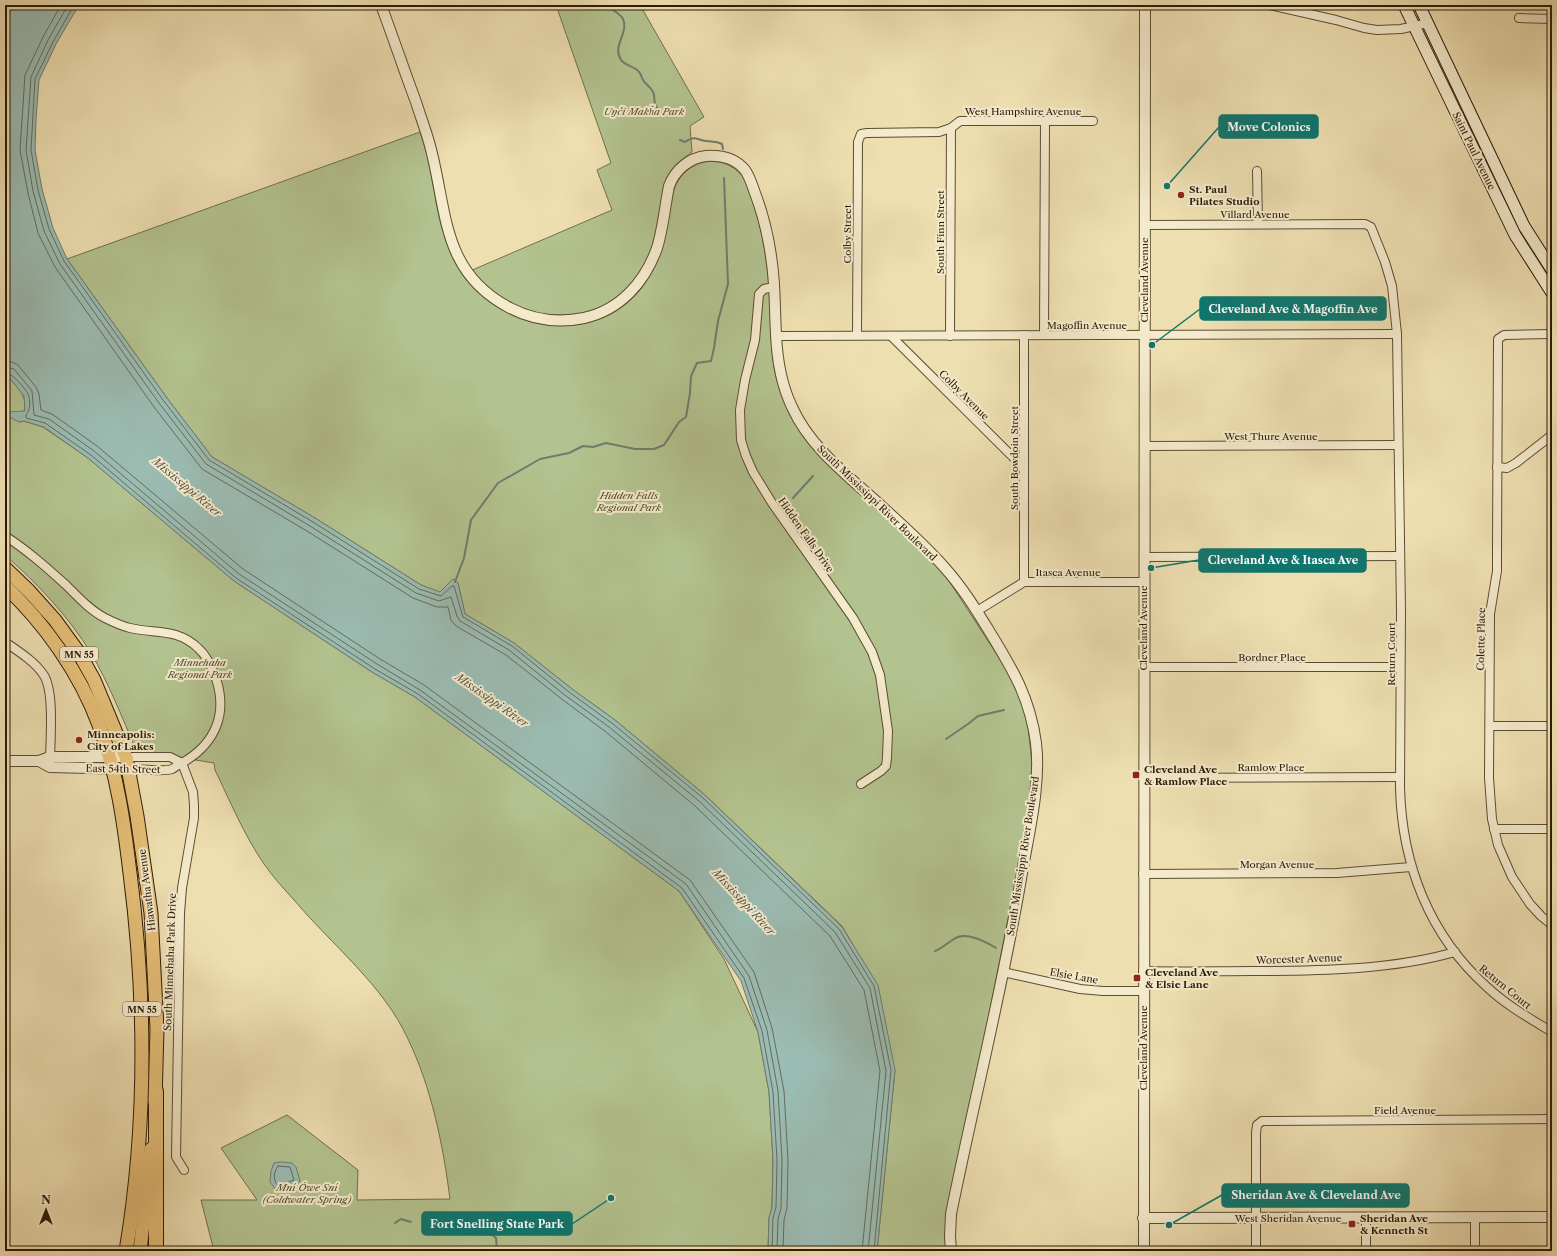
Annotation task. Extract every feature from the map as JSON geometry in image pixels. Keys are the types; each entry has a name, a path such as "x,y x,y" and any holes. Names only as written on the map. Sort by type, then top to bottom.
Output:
{"highway":[{"name":"Hiawatha Avenue","path":"5,568 29,591 55,620 79,653 94,680 130,769 151,914 156,1029 156,1091 140,1251"},
{"name":"Hiawatha Avenue","path":"5,586 50,636 82,687 99,723 111,763 121,806 139,956 142,1008 140,1120 131,1222 126,1251"},
{"name":"MN 55","path":"156,1091 156,1251"}],"main road":[{"name":"Saint Paul Avenue","path":"1404,5 1515,235 1552,293"},
{"name":"Saint Paul Avenue","path":"1420,5 1524,226 1552,270"}],"street":[{"name":"South Mississippi River Boulevard","path":"381,5 430,142 441,201 452,245 457,256 472,278 494,298 518,312 544,319 563,320 589,317 619,302 638,283 650,264 657,246 669,186 672,178 677,172 690,162 706,156 731,159 744,168 759,202 767,235 772,261 776,336 781,375 785,391 797,417 811,440 933,555 959,585 1012,668 1022,687 1031,717 1036,744 1036,784 1018,897 951,1214 951,1251"},
{"name":"Cleveland Avenue","path":"1144,1251 1143,582 1145,5"},
{"path":"1269,5 1364,28 1393,30 1415,27 1428,23"},
{"path":"1519,18 1552,18"},
{"name":"West Hampshire Avenue","path":"861,134 939,132 951,128 960,121 1093,121"},
{"path":"1044,335 1045,121"},
{"name":"South Finn Street","path":"950,336 951,128"},
{"name":"Colby Street","path":"857,335 858,142 861,134"},
{"path":"1257,171 1258,224"},
{"name":"Villard Avenue","path":"1144,225 1366,224"},
{"name":"Return Court","path":"1366,224 1371,227 1376,238 1392,286 1398,334 1400,777 1402,820 1411,867 1425,903 1435,923 1471,972 1487,988 1524,1015 1552,1032"},
{"name":"Hidden Falls Drive","path":"774,287 764,289 760,294 755,340 745,380 740,410 741,440 753,472 772,504 853,618 872,652 880,675 888,731 887,758 886,766 881,772 861,784"},
{"name":"Magoffin Avenue","path":"776,336 1398,334"},
{"name":"Colette Place","path":"1552,334 1508,334 1500,336 1498,342 1497,571 1490,614 1490,794 1494,829 1504,861 1512,877 1530,904 1552,925"},
{"name":"South Bowdoin Street","path":"1024,335 1024,582"},
{"name":"Colby Avenue","path":"891,336 1024,468"},
{"path":"1497,467 1507,468 1516,463 1552,435"},
{"name":"West Thure Avenue","path":"1144,446 1398,445"},
{"path":"5,536 35,557 89,607 104,617 129,628 178,634 198,648 206,658 219,688 221,703 219,720 206,744 189,759 182,763"},
{"path":"1144,557 1400,556"},
{"name":"Itasca Avenue","path":"976,611 1024,582 1143,582"},
{"path":"5,642 36,665 48,682 50,702 50,762"},
{"name":"Bordner Place","path":"1143,667 1400,667"},
{"path":"1490,726 1552,726"},
{"name":"East 54th Street","path":"111,763 126,757 170,757 182,763"},
{"name":"East 54th Street","path":"5,761 111,763 130,769 171,770 182,763"},
{"name":"South Minnehaha Park Drive","path":"182,763 193,792 194,805 194,818 182,888 180,913 176,1157 184,1170"},
{"name":"Ramlow Place","path":"1143,778 1400,777"},
{"path":"1494,829 1552,829"},
{"name":"Morgan Avenue","path":"1143,874 1337,873 1411,867"},
{"name":"Worcester Avenue","path":"1143,971 1324,970 1404,962 1455,952"},
{"name":"Elsie Lane","path":"1003,972 1080,989 1103,991 1143,990"},
{"name":"Field Avenue","path":"1256,1218 1256,1133 1259,1123 1267,1120 1552,1119"},
{"path":"1474,1251 1475,1217"},
{"name":"West Sheridan Avenue","path":"1144,1218 1552,1217"},
{"path":"1256,1218 1256,1251"},
{"path":"1366,1218 1366,1251"}],"green space":[{"name":"Uŋči Makȟa Park","path":"556,5 640,5 704,117 690,126 692,152 676,165 666,181 651,249 644,266 635,280 610,302 595,310 578,314 549,315 530,311 512,305 503,300 487,289 470,271 612,210 597,170 611,163"},
{"name":"Hidden Falls Regional Park","path":"420,132 428,158 443,233 454,261 462,274 480,294 502,310 527,320 553,325 580,324 605,317 627,303 646,282 661,250 667,228 673,193 679,179 685,172 693,166 711,161 724,163 741,174 749,186 761,231 768,276 774,367 779,388 792,419 804,438 819,456 934,563 947,578 1011,676 1021,701 1028,726 1032,764 1028,818 971,1105 949,1251 877,1251 895,1070 853,945 842,926 705,795 615,720 572,689 514,643 465,614 458,583 453,579 440,593 421,585 315,518 212,457 167,398 67,259"},
{"path":"5,375 8,376 24,397 25,408 19,422 24,421 43,427 88,458 234,581 372,672 415,697 679,891 724,959 758,1032 769,1092 773,1160 772,1207 769,1218 768,1251 214,1251 201,1200 257,1200 221,1148 287,1115 358,1170 357,1200 450,1199 440,1138 424,1078 408,1039 398,1020 371,984 271,874 257,853 238,818 215,770 214,763 136,750 104,677 82,639 52,601 5,555"}],"water":[{"name":"Mississippi River","path":"5,5 79,5 56,44 39,80 35,150 42,189 53,228 67,259 167,398 212,457 315,518 421,585 440,592 453,579 458,583 465,614 514,643 572,689 615,720 705,795 842,927 878,985 895,1070 877,1251 768,1251 769,1218 772,1207 773,1160 769,1092 758,1032 741,981 679,891 415,697 372,672 234,581 88,458 44,427 24,421 19,422 7,416 7,412 25,411 24,396 8,376 5,375"},
{"path":"274,1163 292,1163 296,1167 300,1181 297,1184 289,1185 281,1191 276,1190 270,1182 271,1171"}],"waterway":[{"path":"607,5 618,13 623,19 624,29 618,48 620,58 624,63 640,73 644,82 652,90 655,104 664,116"},
{"path":"680,140 685,142 696,138 716,142 722,144 723,149"},
{"path":"455,582 464,558 471,520 498,483 540,459 569,453 583,446 593,447 606,443 635,449 654,449 664,445 679,422 686,417 691,376 697,363 711,361 718,321 728,284 724,178"},
{"path":"793,498 813,476"},
{"path":"946,739 978,716 1004,710"},
{"path":"935,951 954,939 964,936 975,938 996,948"},
{"path":"395,1223 401,1219 411,1222"},
{"path":"485,1229 487,1231 482,1234 492,1235 496,1238 498,1251"}],"place":[{"name":"Move Colonics","path":"1167,186"},
{"name":"St. Paul Pilates Studio","path":"1181,195"},
{"name":"Cleveland Ave & Magoffin Ave","path":"1152,345"},
{"name":"Cleveland Ave & Itasca Ave","path":"1151,568"},
{"name":"Minneapolis: City of Lakes","path":"79,740"},
{"name":"Cleveland Ave & Ramlow Place","path":"1136,775"},
{"name":"Cleveland Ave & Elsie Lane","path":"1137,978"},
{"name":"Fort Snelling State Park","path":"611,1198"},
{"name":"Sheridan Ave & Kenneth St","path":"1352,1224"},
{"name":"Sheridan Ave & Cleveland Ave","path":"1169,1225"}],"park label":[{"name":"Minnehaha Regional Park","path":"200,668"},
{"name":"Mní Ówe Sní (Coldwater Spring)","path":"307,1192"}]}
